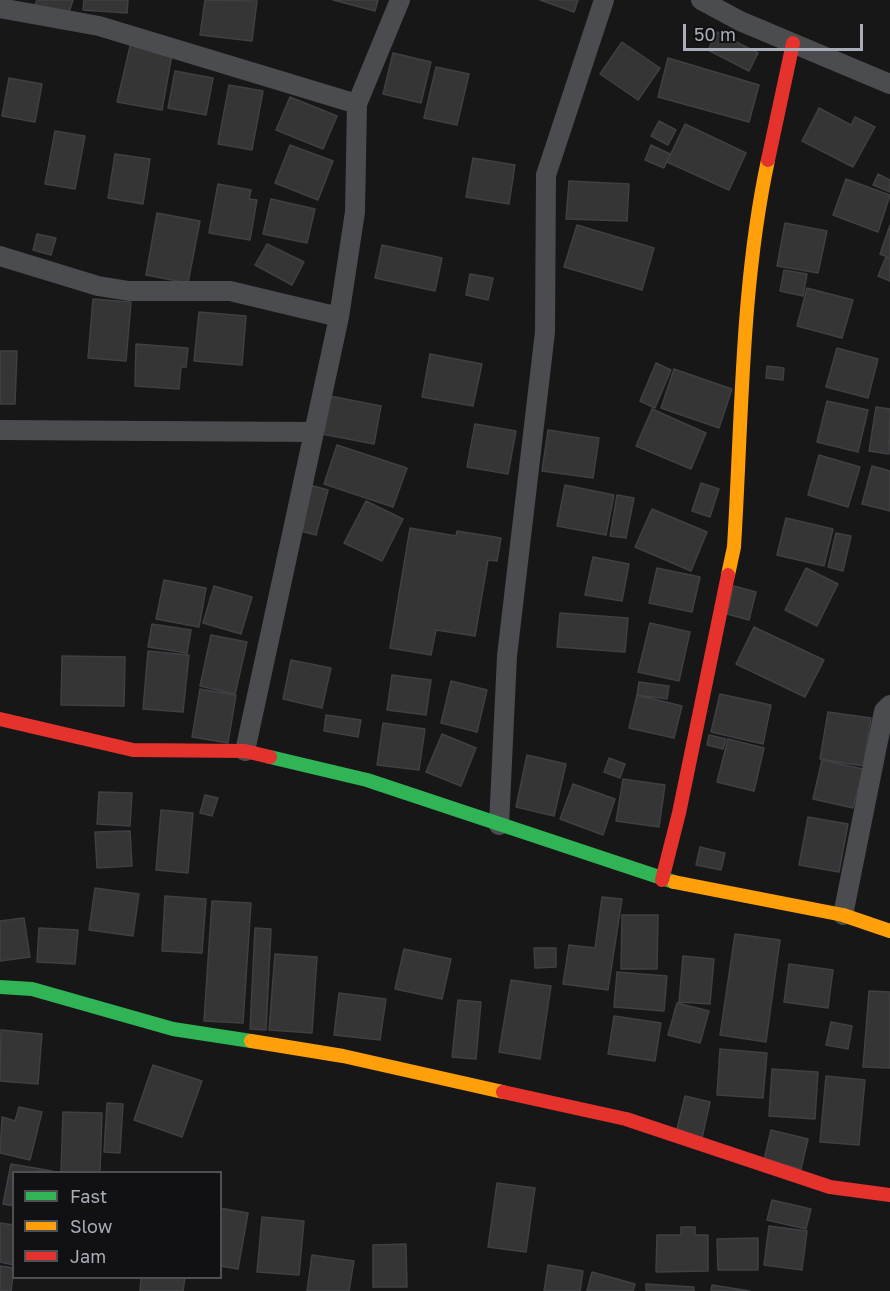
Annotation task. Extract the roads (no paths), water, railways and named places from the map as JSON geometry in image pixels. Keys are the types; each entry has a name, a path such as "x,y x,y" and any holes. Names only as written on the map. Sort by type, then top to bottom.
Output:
{"street":[{"path":"246,751 339,317 355,212 357,104 400,0"},
{"path":"499,825 507,656 545,332 546,175 604,0"},
{"path":"700,0 890,84"},
{"path":"0,8 72,23 99,26 357,104"},
{"path":"662,880 679,813 734,546 751,265 758,206 793,43"},
{"path":"0,256 118,290 230,291 339,317"},
{"path":"0,430 314,432"},
{"path":"843,915 885,711 890,705"},
{"path":"0,719 134,750 246,751 367,780 662,880 843,915 890,931"},
{"path":"0,987 32,989 173,1029 344,1056 626,1119 830,1187 890,1195"}]}
